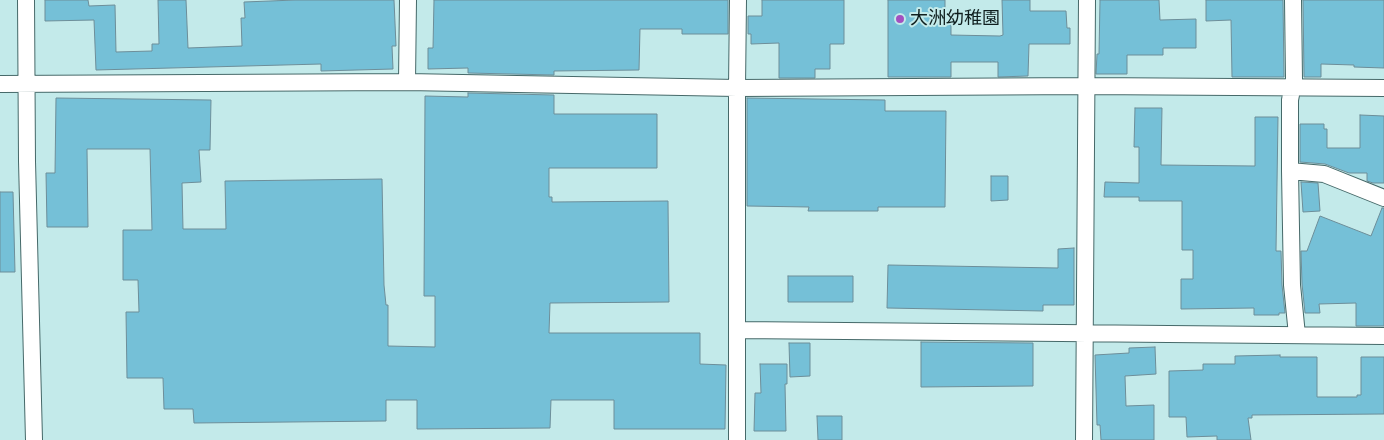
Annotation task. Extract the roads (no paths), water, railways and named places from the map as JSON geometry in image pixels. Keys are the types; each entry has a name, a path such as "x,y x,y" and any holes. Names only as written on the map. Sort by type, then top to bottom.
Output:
{"street":[{"path":"26,0 26,84 34,439"},
{"path":"407,82 408,0"},
{"path":"737,440 738,0"},
{"path":"1084,440 1087,0"},
{"path":"1293,0 1294,79 1290,100 1290,171 1292,285 1297,335"},
{"path":"0,84 407,82 737,88 1087,86 1384,88"},
{"path":"1290,171 1324,174 1384,198"},
{"path":"738,330 1384,336"}],"place":[{"name":"大洲幼稚園","path":"900,19"}]}
